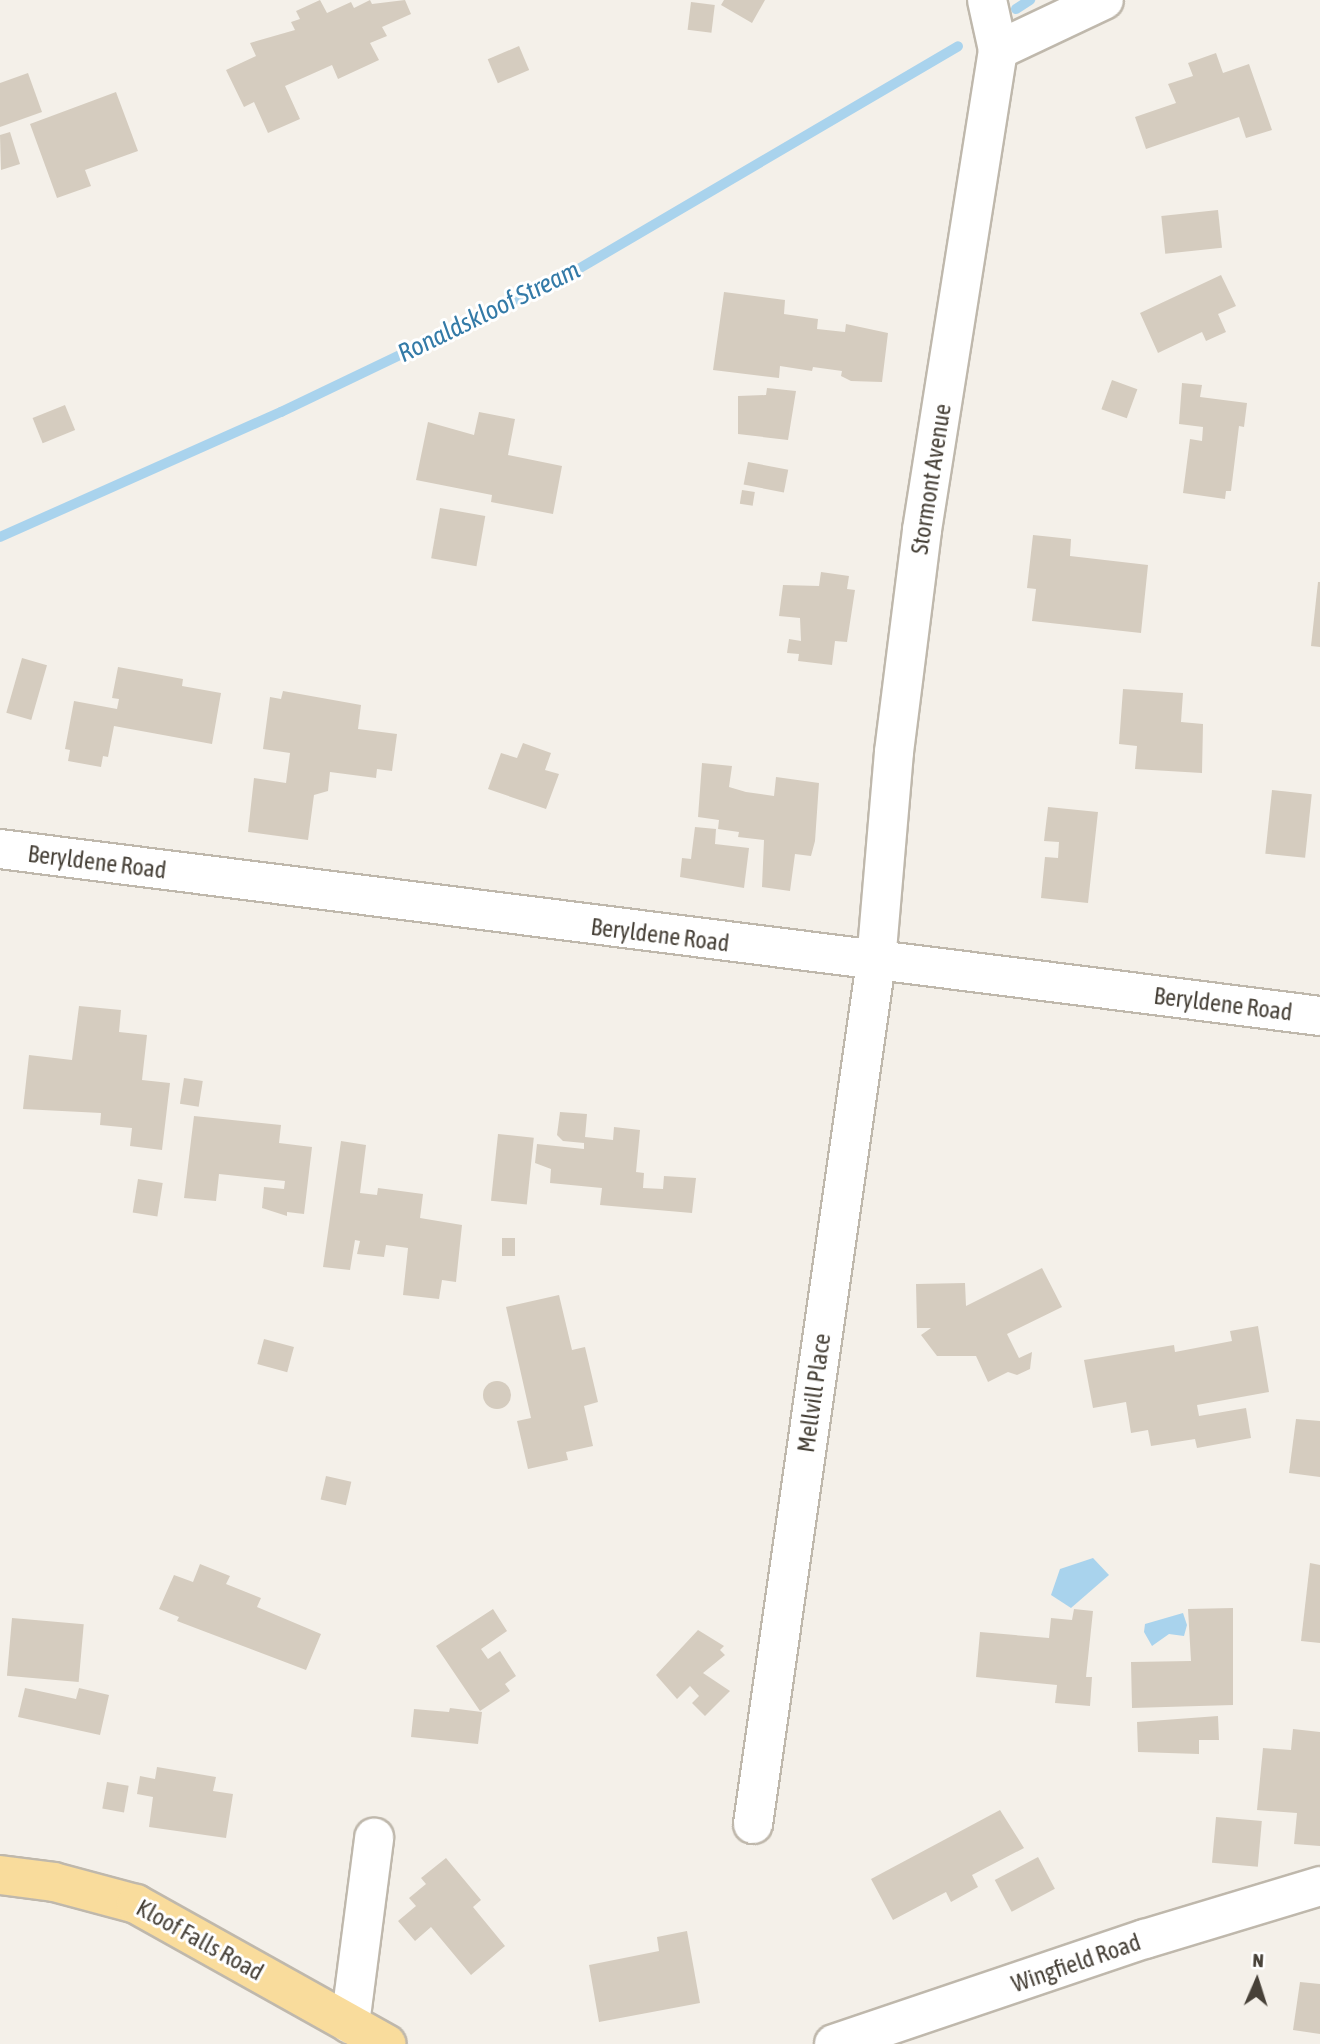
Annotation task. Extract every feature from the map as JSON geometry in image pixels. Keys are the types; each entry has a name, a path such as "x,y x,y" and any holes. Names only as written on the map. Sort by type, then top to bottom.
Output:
{"main road":[{"name":"Kloof Falls Road","path":"0,1875 54,1882 136,1904 386,2044"}],"street":[{"name":"Stormont Avenue","path":"876,962 894,752 922,530 999,50 987,0"},
{"path":"999,50 1104,0"},
{"name":"Beryldene Road","path":"0,849 876,962 1320,1016"},
{"name":"Mellvill Place","path":"753,1824 876,962"},
{"path":"350,2024 374,1838"},
{"name":"Wingfield Road","path":"834,2044 1145,1939 1320,1886"}],"water":[{"path":"1093,1558 1109,1575 1071,1608 1051,1595 1060,1569"},
{"path":"1183,1613 1187,1625 1184,1636 1169,1634 1152,1646 1144,1632 1145,1624"}],"building":[{"path":"320,0 327,13 351,2 354,8 370,0 372,4 405,0 411,14 382,27 387,36 370,43 379,60 338,79 332,65 285,86 300,119 268,133 254,102 244,107 226,70 256,56 250,43 295,30 291,22 300,19 296,11"},
{"path":"724,0 765,0 752,23 721,5"},
{"path":"691,2 715,5 711,33 688,30"},
{"path":"519,46 529,70 498,83 488,59"},
{"path":"1216,53 1223,73 1249,64 1272,130 1246,138 1239,117 1146,149 1135,117 1176,103 1168,84 1193,76 1188,63"},
{"path":"28,73 42,112 0,127 0,83"},
{"path":"116,92 138,151 85,170 91,186 57,198 30,124"},
{"path":"10,132 20,164 1,170 0,135"},
{"path":"1218,210 1222,248 1165,254 1161,216"},
{"path":"1221,275 1236,306 1218,314 1226,332 1206,341 1202,332 1158,353 1140,313"},
{"path":"724,292 785,300 784,314 818,319 817,329 845,332 846,324 888,333 882,382 851,381 841,376 842,371 813,367 812,371 780,366 779,378 713,370"},
{"path":"1112,380 1137,389 1127,418 1101,409"},
{"path":"1182,383 1202,385 1200,397 1247,403 1244,427 1239,426 1231,491 1226,491 1225,499 1183,493 1190,439 1202,441 1203,427 1179,424"},
{"path":"767,388 796,391 788,440 738,434 738,396 766,395"},
{"path":"65,405 75,430 43,443 33,418"},
{"path":"479,412 515,419 508,455 562,466 553,514 491,502 492,495 416,480 428,422 474,435"},
{"path":"748,462 788,470 784,492 744,485"},
{"path":"742,490 755,492 753,506 740,504"},
{"path":"440,508 485,516 476,566 431,558"},
{"path":"1033,535 1071,539 1070,556 1148,565 1141,633 1032,621 1036,589 1027,588"},
{"path":"821,572 849,576 847,589 855,590 847,642 835,641 832,665 798,661 799,654 787,653 789,639 801,641 800,618 779,616 783,585 819,586"},
{"path":"1320,582 1320,647 1311,646"},
{"path":"22,658 47,665 31,720 6,713"},
{"path":"118,667 183,679 182,686 221,693 212,744 114,726 108,757 103,756 101,767 68,761 70,750 65,749 74,701 117,709 119,699 112,698"},
{"path":"1123,689 1183,693 1181,722 1203,724 1202,773 1135,769 1137,746 1119,744"},
{"path":"283,691 361,705 358,729 397,734 392,771 377,769 376,778 330,772 328,791 314,795 308,840 248,832 254,778 286,783 290,753 263,749 270,697 281,699"},
{"path":"523,743 551,753 545,770 559,774 546,809 488,789 501,753 517,758"},
{"path":"702,763 732,766 729,787 746,792 774,796 776,777 819,783 815,841 811,856 795,854 790,891 762,887 764,840 738,837 739,832 718,829 719,820 698,817"},
{"path":"1272,790 1312,794 1305,858 1265,854"},
{"path":"1048,807 1098,812 1088,903 1041,898 1045,857 1058,858 1059,842 1044,841"},
{"path":"695,827 716,829 715,844 749,848 744,888 680,877 682,858 691,859"},
{"path":"79,1006 121,1010 119,1032 147,1035 142,1080 170,1083 162,1150 130,1146 132,1128 100,1125 101,1113 23,1109 29,1055 72,1060"},
{"path":"184,1078 203,1081 199,1107 180,1104"},
{"path":"560,1112 587,1114 585,1137 613,1140 614,1127 640,1130 636,1172 644,1173 643,1188 663,1189 664,1176 696,1178 692,1213 600,1205 602,1188 550,1183 551,1169 535,1163 537,1144 584,1149 584,1143 563,1141 557,1135"},
{"path":"194,1116 281,1125 279,1143 312,1147 304,1214 287,1212 287,1216 262,1208 264,1187 284,1189 285,1181 219,1174 216,1201 184,1198"},
{"path":"498,1134 534,1138 527,1204 491,1201"},
{"path":"341,1141 366,1145 360,1193 377,1195 378,1188 423,1194 420,1218 462,1225 456,1282 442,1280 439,1299 403,1295 408,1248 386,1245 384,1257 357,1254 360,1241 355,1240 350,1270 323,1267"},
{"path":"138,1179 163,1183 157,1216 133,1213"},
{"path":"502,1238 515,1238 515,1256 502,1256"},
{"path":"1042,1268 1062,1307 1007,1334 1019,1358 1032,1352 1030,1369 1017,1375 1008,1372 988,1382 976,1356 937,1356 921,1335 931,1328 917,1328 916,1284 965,1283 966,1306"},
{"path":"559,1295 572,1350 585,1347 598,1402 584,1406 593,1446 566,1452 568,1460 528,1469 517,1421 531,1418 506,1307"},
{"path":"1258,1326 1269,1392 1197,1405 1199,1416 1246,1408 1251,1438 1197,1448 1195,1439 1151,1446 1148,1430 1131,1433 1126,1402 1093,1408 1084,1360 1174,1345 1175,1352 1232,1341 1230,1331"},
{"path":"264,1339 294,1347 287,1372 257,1364"},
{"path":"497,1381 507,1385 511,1395 507,1405 497,1409 487,1405 483,1395 487,1385"},
{"path":"1296,1419 1320,1421 1320,1477 1289,1473"},
{"path":"326,1476 351,1482 346,1505 321,1499"},
{"path":"1310,1563 1320,1565 1320,1643 1301,1641"},
{"path":"200,1564 230,1576 226,1584 261,1598 257,1607 321,1634 306,1670 177,1621 179,1617 159,1609 174,1575 193,1582"},
{"path":"1233,1608 1233,1705 1132,1708 1131,1662 1191,1661 1188,1609"},
{"path":"493,1609 507,1631 481,1649 488,1659 500,1651 516,1676 505,1684 510,1691 480,1711 436,1646"},
{"path":"1074,1609 1093,1611 1086,1677 1092,1677 1090,1706 1055,1703 1057,1685 976,1677 980,1632 1049,1638 1051,1618 1072,1620"},
{"path":"12,1618 84,1624 79,1682 7,1676"},
{"path":"698,1630 724,1646 720,1650 725,1655 703,1673 730,1691 705,1716 692,1703 699,1696 690,1686 677,1699 656,1675"},
{"path":"25,1688 76,1699 79,1688 109,1695 100,1735 18,1717"},
{"path":"450,1708 482,1712 478,1744 411,1737 414,1709 449,1712"},
{"path":"1218,1716 1219,1740 1199,1740 1199,1754 1138,1752 1137,1722"},
{"path":"1293,1729 1320,1732 1320,1846 1294,1844 1297,1813 1257,1810 1263,1748 1291,1750"},
{"path":"157,1767 216,1777 213,1791 233,1794 226,1838 149,1827 153,1797 137,1794 140,1776 155,1779"},
{"path":"107,1782 129,1786 124,1812 102,1809"},
{"path":"1000,1810 1024,1848 972,1875 978,1887 951,1902 946,1892 893,1920 871,1879"},
{"path":"1216,1817 1262,1821 1258,1867 1212,1863"},
{"path":"1038,1857 1055,1889 1012,1912 995,1880"},
{"path":"446,1858 481,1900 473,1907 505,1946 471,1975 431,1927 415,1941 398,1921 416,1906 409,1898 426,1884 421,1878"},
{"path":"687,1931 700,2003 599,2022 589,1965 659,1951 657,1937"},
{"path":"1300,1982 1320,1984 1320,2034 1293,2030"}],"waterway":[{"name":"Ronaldskloof Stream","path":"1016,9 1030,0"},
{"name":"Ronaldskloof Stream","path":"0,537 281,412 575,271 958,46"}]}
